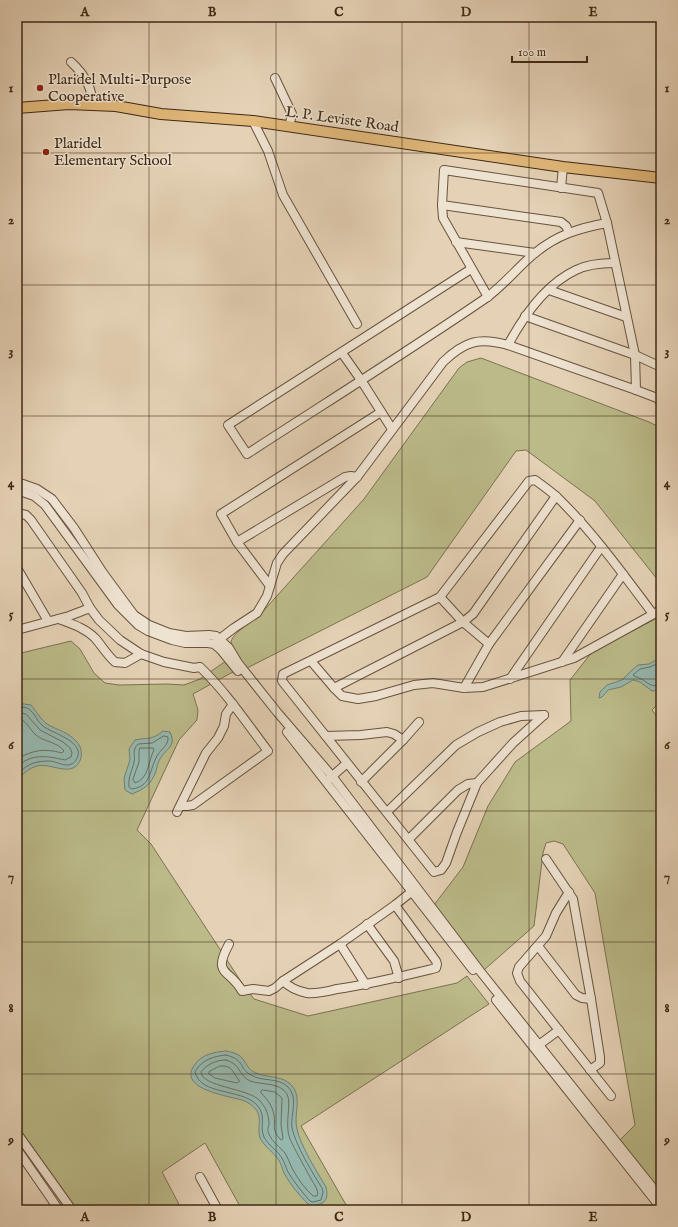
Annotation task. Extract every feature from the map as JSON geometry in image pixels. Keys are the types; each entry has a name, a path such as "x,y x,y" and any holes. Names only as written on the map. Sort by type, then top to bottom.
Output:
{"main road":[{"name":"L. P. Leviste Road","path":"17,108 69,104 116,106 161,114 253,121 563,167 661,178"}],"street":[{"path":"71,62 78,68 91,92 92,105"},
{"path":"275,78 292,114 289,127"},
{"path":"253,121 268,151 283,194 356,324"},
{"path":"561,188 563,167"},
{"path":"488,296 471,269 443,218 442,205 444,170 598,193 607,223 635,355 636,390"},
{"path":"442,205 561,222 566,226 569,232"},
{"path":"471,269 228,425 247,454 488,296 535,252 551,241 569,232 607,223"},
{"path":"456,242 535,252"},
{"path":"508,345 525,316 536,302 560,280 576,270 597,263 615,262"},
{"path":"548,290 626,317"},
{"path":"525,316 635,355 661,367"},
{"path":"217,641 258,613 267,596 277,563 283,554 357,476 444,362 455,350 479,341 493,341 636,390 657,398 661,403"},
{"path":"342,353 392,429"},
{"path":"270,586 237,542 221,514 381,412"},
{"path":"237,542 345,477 357,476"},
{"path":"311,661 342,696 358,699 376,696 414,685 433,683 464,688 483,687 574,658 657,612 623,574 580,520 556,496 535,480 532,479 529,481 440,597 284,674 282,681 326,736 346,764 388,812 434,872 441,870 446,863 477,783 512,743 544,715 521,716 500,722 478,732 456,745 388,812"},
{"path":"17,484 23,484 37,489 52,499 74,528 102,573 134,615 148,625 169,633 186,636 216,636 222,650 329,778"},
{"path":"17,490 34,496 45,505 118,605 138,625 148,631 172,640 185,643 217,641 229,648 238,663 329,778 536,1046 660,1200"},
{"path":"334,688 463,622 472,614 556,496"},
{"path":"17,513 26,514 31,520 82,593 90,608 99,620 120,640 141,654 164,662 194,668 200,667 214,680 233,704 268,751 193,805 179,809 206,753 218,738 224,726 226,714 233,704"},
{"path":"464,688 489,644 580,520"},
{"path":"510,679 601,547"},
{"path":"17,568 48,621"},
{"path":"562,662 623,574"},
{"path":"440,597 463,622 489,644"},
{"path":"17,630 59,619 90,608"},
{"path":"59,619 78,626 87,632 115,662 125,663 141,654"},
{"path":"229,648 234,628"},
{"path":"361,782 419,722"},
{"path":"326,736 361,736 387,732 394,734 403,740"},
{"path":"329,778 346,764"},
{"path":"408,839 458,790 468,784 477,783"},
{"path":"546,859 573,899 591,999 600,1063 590,1070"},
{"path":"229,944 222,958 222,967 227,975 238,984 242,991 252,989 269,991 340,944 395,905 414,889"},
{"path":"569,892 556,913 546,936 519,967 516,973 520,981 611,1096"},
{"path":"283,981 289,987 298,991 309,993 366,985 436,968 437,964 395,905"},
{"path":"367,924 394,961 399,978"},
{"path":"340,944 366,985"},
{"path":"538,946 576,995 582,998 591,999"},
{"path":"536,1046 559,1030"},
{"path":"17,1133 72,1210"},
{"path":"17,1149 59,1210"},
{"path":"200,1177 218,1210"}],"shaded area":[{"path":"481,358 659,427 661,430 661,584 595,501 526,450 516,451 427,577 247,668 231,673 193,694 198,710 197,720 179,740 137,830 151,844 254,999 308,1016 457,983 467,976 489,1004 301,1126 349,1210 242,1210 205,1143 162,1172 182,1210 73,1210 17,1129 17,654 71,641 80,649 94,673 105,683 119,685 184,685 200,679 236,654 231,644 234,636 242,628 258,617 364,499 459,368 467,362"},
{"path":"661,616 661,701 652,710 661,722 661,1185 652,1187 619,1141 635,1125 595,893 563,844 554,841 546,843 543,853 534,926 484,970 434,905 463,867 488,806 515,762 571,721 570,680 592,652"}],"water":[{"path":"661,657 661,690 652,691 640,682 633,680 621,687 608,690 602,697 599,698 600,692 607,685 622,680 638,665 649,664"},
{"path":"17,703 31,705 45,722 66,733 78,743 81,758 78,764 73,768 68,769 43,765 37,766 24,773 17,780"},
{"path":"163,731 170,732 172,741 170,747 159,760 154,776 149,783 144,788 132,794 125,790 124,778 130,760 129,749 135,740 152,737"},
{"path":"226,1051 240,1056 254,1072 285,1080 293,1088 297,1099 296,1123 299,1135 305,1150 326,1187 327,1195 323,1203 312,1206 308,1204 292,1185 284,1173 278,1159 260,1138 259,1117 254,1107 242,1100 206,1090 197,1085 192,1079 191,1072 196,1063 202,1057"}],"place":[{"name":"Plaridel Multi-Purpose Cooperative","path":"40,88"},
{"name":"Plaridel Elementary School","path":"46,152"}]}
